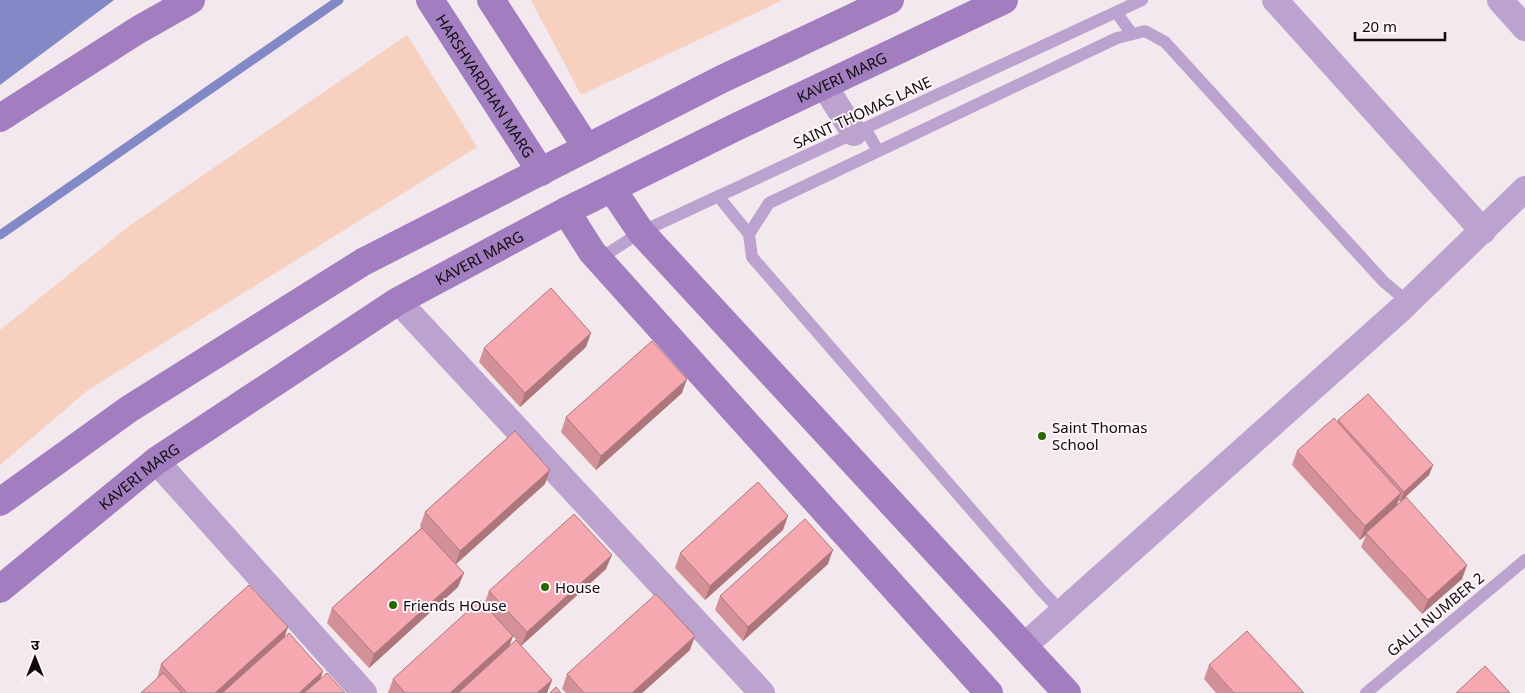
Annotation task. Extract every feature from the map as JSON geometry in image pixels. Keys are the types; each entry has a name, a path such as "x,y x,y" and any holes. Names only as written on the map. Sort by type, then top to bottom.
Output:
{"street":[{"path":"0,118 138,30 190,0"},
{"name":"HARSHVARDHAN MARG","path":"430,0 541,172"},
{"path":"491,0 587,148"},
{"path":"0,502 129,409 363,262 722,79 890,0"},
{"name":"KAVERI MARG","path":"0,589 156,461 398,301 612,188 1004,0"},
{"path":"1275,0 1483,231"},
{"path":"1500,0 1525,28"},
{"path":"824,85 859,130"},
{"path":"612,188 640,232 1067,693"},
{"path":"1024,646 1387,322 1525,189"},
{"path":"566,211 599,260 981,690"},
{"path":"398,301 762,693"},
{"path":"156,461 364,693"}],"lane":[{"name":"SAINT THOMAS LANE","path":"599,260 640,232 1142,0"},
{"path":"1116,12 1132,34"},
{"path":"749,234 769,203 1117,38 1145,31 1165,42 1384,282 1408,302"},
{"path":"859,130 878,151"},
{"path":"718,196 749,234 752,257 776,287 1062,612"},
{"name":"GALLI NUMBER 2","path":"1366,693 1525,560"}],"shaded area":[{"path":"531,0 783,0 581,95"},
{"path":"407,35 477,147 88,390 0,465 0,330 129,226"}],"water":[{"path":"0,0 114,0 0,85"}],"building":[{"path":"551,288 591,333 525,393 484,348"},
{"path":"652,341 687,379 601,456 566,417"},
{"path":"1368,394 1433,465 1404,492 1338,420"},
{"path":"1334,418 1401,493 1365,526 1297,451"},
{"path":"515,431 550,470 460,551 425,512"},
{"path":"758,482 788,516 710,586 680,553"},
{"path":"1406,497 1467,565 1428,600 1366,533"},
{"name":"House","path":"574,514 612,555 527,632 489,591"},
{"path":"805,519 833,550 748,627 720,596"},
{"name":"Friends HOuse","path":"422,528 464,573 374,654 332,608"},
{"path":"249,585 288,627 215,693 187,693 161,664"},
{"path":"656,594 695,636 632,693 584,693 567,674"},
{"path":"480,600 513,636 450,693 405,693 393,679"},
{"path":"1247,631 1304,693 1234,693 1209,665"},
{"path":"289,633 323,671 299,693 222,693"},
{"path":"516,640 552,680 537,693 458,693"},
{"path":"1485,666 1510,693 1456,693"},
{"path":"163,673 182,693 141,693"},
{"path":"327,673 345,693 304,693"},
{"path":"556,687 561,693 550,693"}],"waterway":[{"path":"0,235 339,0"}],"place":[{"name":"Saint Thomas School","path":"1042,436"},
{"name":"House","path":"545,587"},
{"name":"Friends HOuse","path":"393,605"}]}
